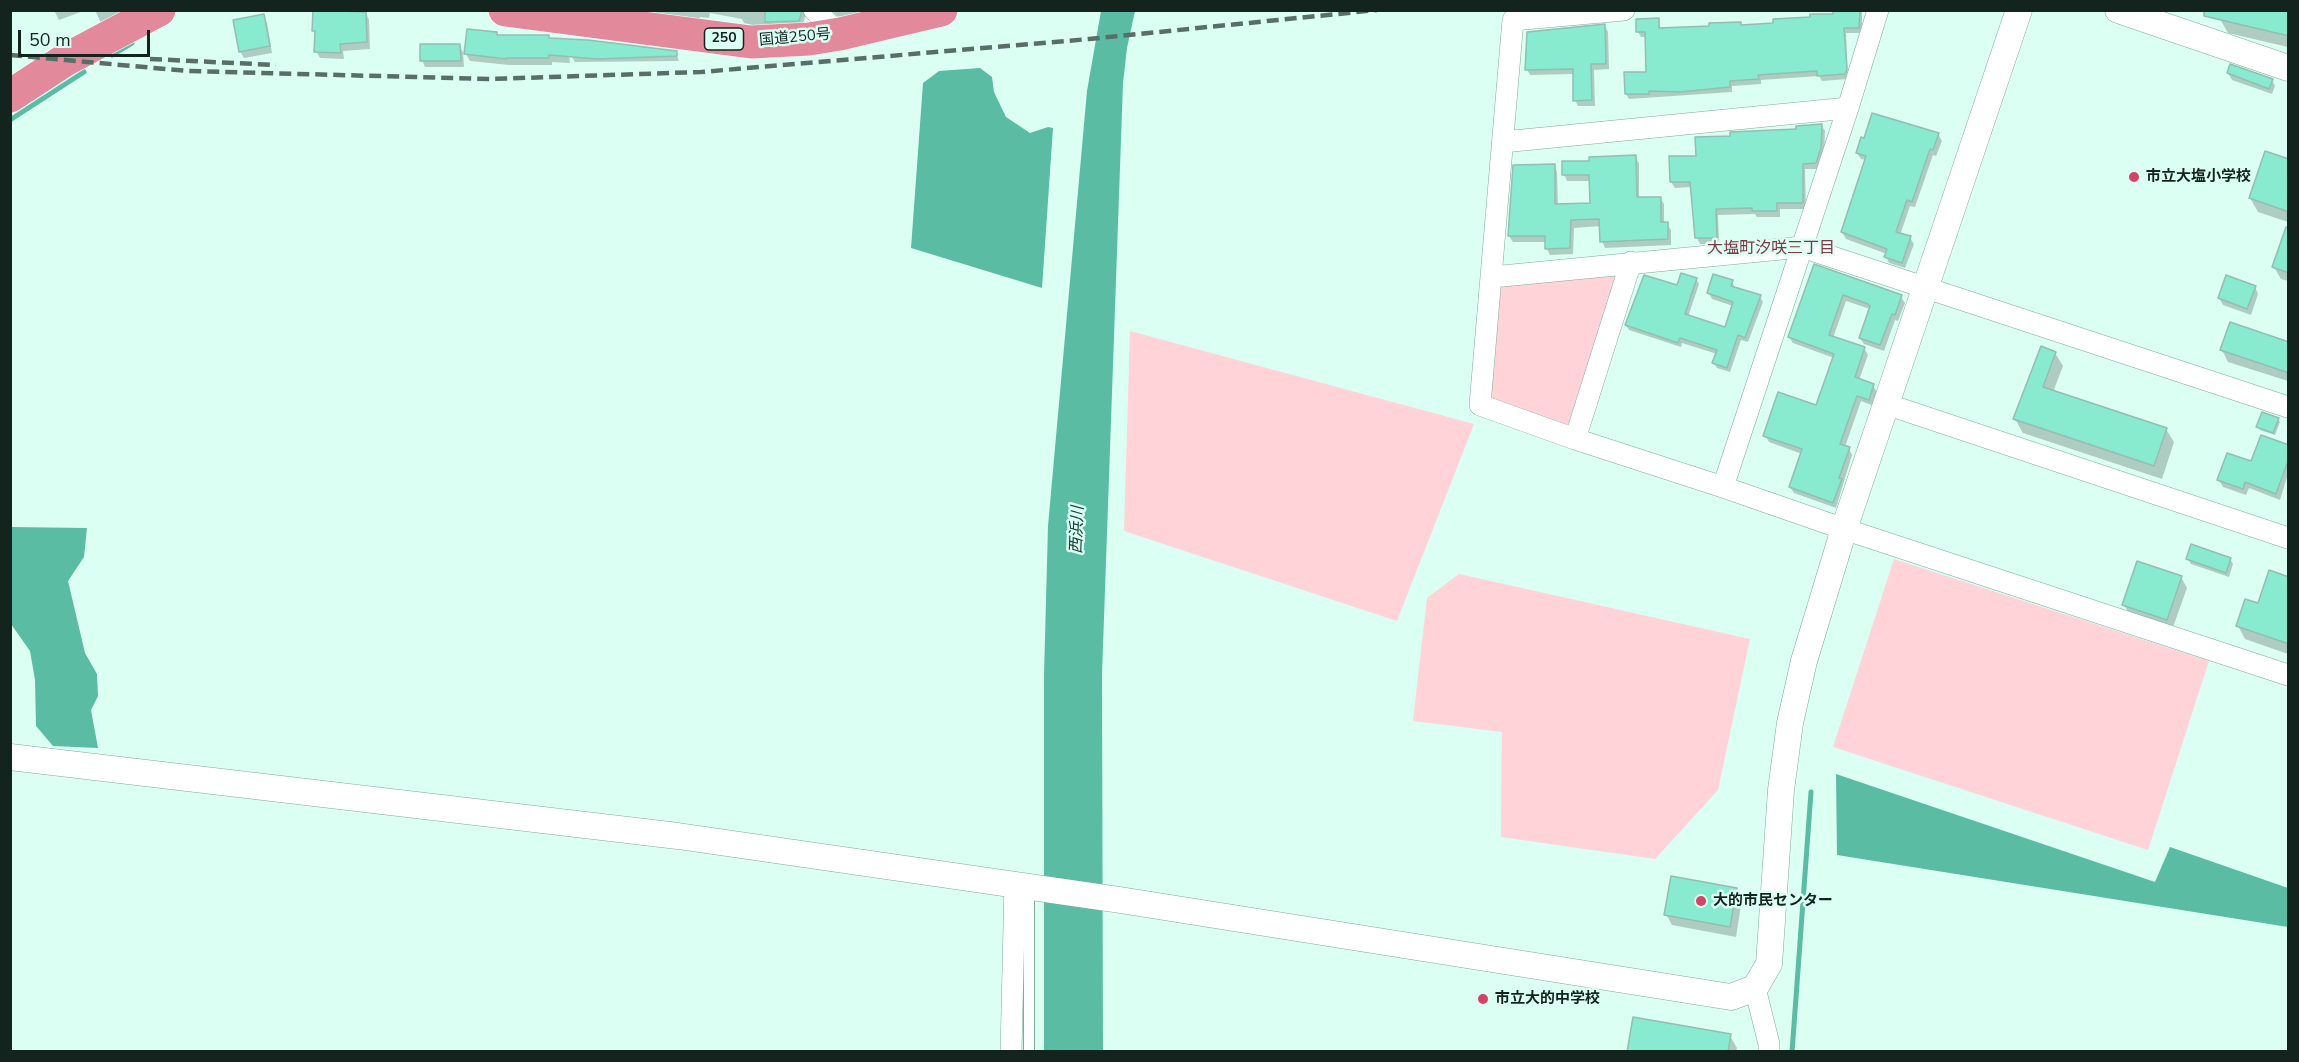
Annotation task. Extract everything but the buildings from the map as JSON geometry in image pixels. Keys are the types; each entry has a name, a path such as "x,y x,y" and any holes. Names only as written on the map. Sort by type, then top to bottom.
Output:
{"highway":[{"path":"10,96 65,60 159,10"},
{"name":"国道250号","path":"505,10 751,42 809,39 840,34 932,12"}],"street":[{"path":"814,10 840,34"},
{"path":"1624,10 1513,20 1480,405 1844,529 2289,675"},
{"path":"1723,487 1878,10"},
{"path":"10,757 678,836 1022,885 1731,997 1755,988 1769,964 1781,790 1790,723 1804,662 1844,529 2019,10"},
{"path":"2118,10 2289,68"},
{"path":"1503,142 1848,108"},
{"path":"1492,277 1802,247 2289,407"},
{"path":"1575,439 1631,262"},
{"path":"1886,404 2289,538"},
{"path":"1011,1052 1022,885"},
{"path":"1755,988 1769,1052"}],"lane":[{"path":"1022,885 1029,1052"}],"shaded area":[{"path":"1614,271 1621,279 1574,420 1564,426 1492,402 1488,392 1497,289 1506,281"},
{"path":"1130,331 1474,424 1397,621 1124,531"},
{"path":"1894,559 2209,661 2148,850 1833,747"},
{"path":"1459,574 1750,639 1718,790 1655,859 1501,837 1502,732 1413,721 1427,598"}],"water":[{"name":"西浜川","path":"1101,11 1135,11 1127,48 1123,83 1102,674 1103,1051 1044,1052 1044,675 1048,526 1087,91"},
{"path":"980,68 992,77 994,92 1006,117 1030,133 1048,127 1053,128 1042,288 911,248 923,83 939,71"},
{"path":"11,527 87,528 84,557 68,581 85,653 97,674 98,696 91,710 98,748 53,746 36,726 35,680 30,651 11,624"},
{"path":"1836,774 2155,882 2170,847 2288,888 2288,927 1837,855"}],"waterway":[{"path":"112,55 132,43"},
{"path":"10,120 84,72"},
{"path":"1792,1052 1811,792"}],"railway":[{"path":"10,55 188,71 491,79 701,72 1089,39 1377,10"},
{"path":"150,59 276,65"}],"place":[{"name":"市立大塩小学校","path":"2134,177"},
{"name":"大的市民センター","path":"1701,901"},
{"name":"市立大的中学校","path":"1483,999"}],"district":[{"name":"大塩町汐咲三丁目","path":"1771,249"}]}
